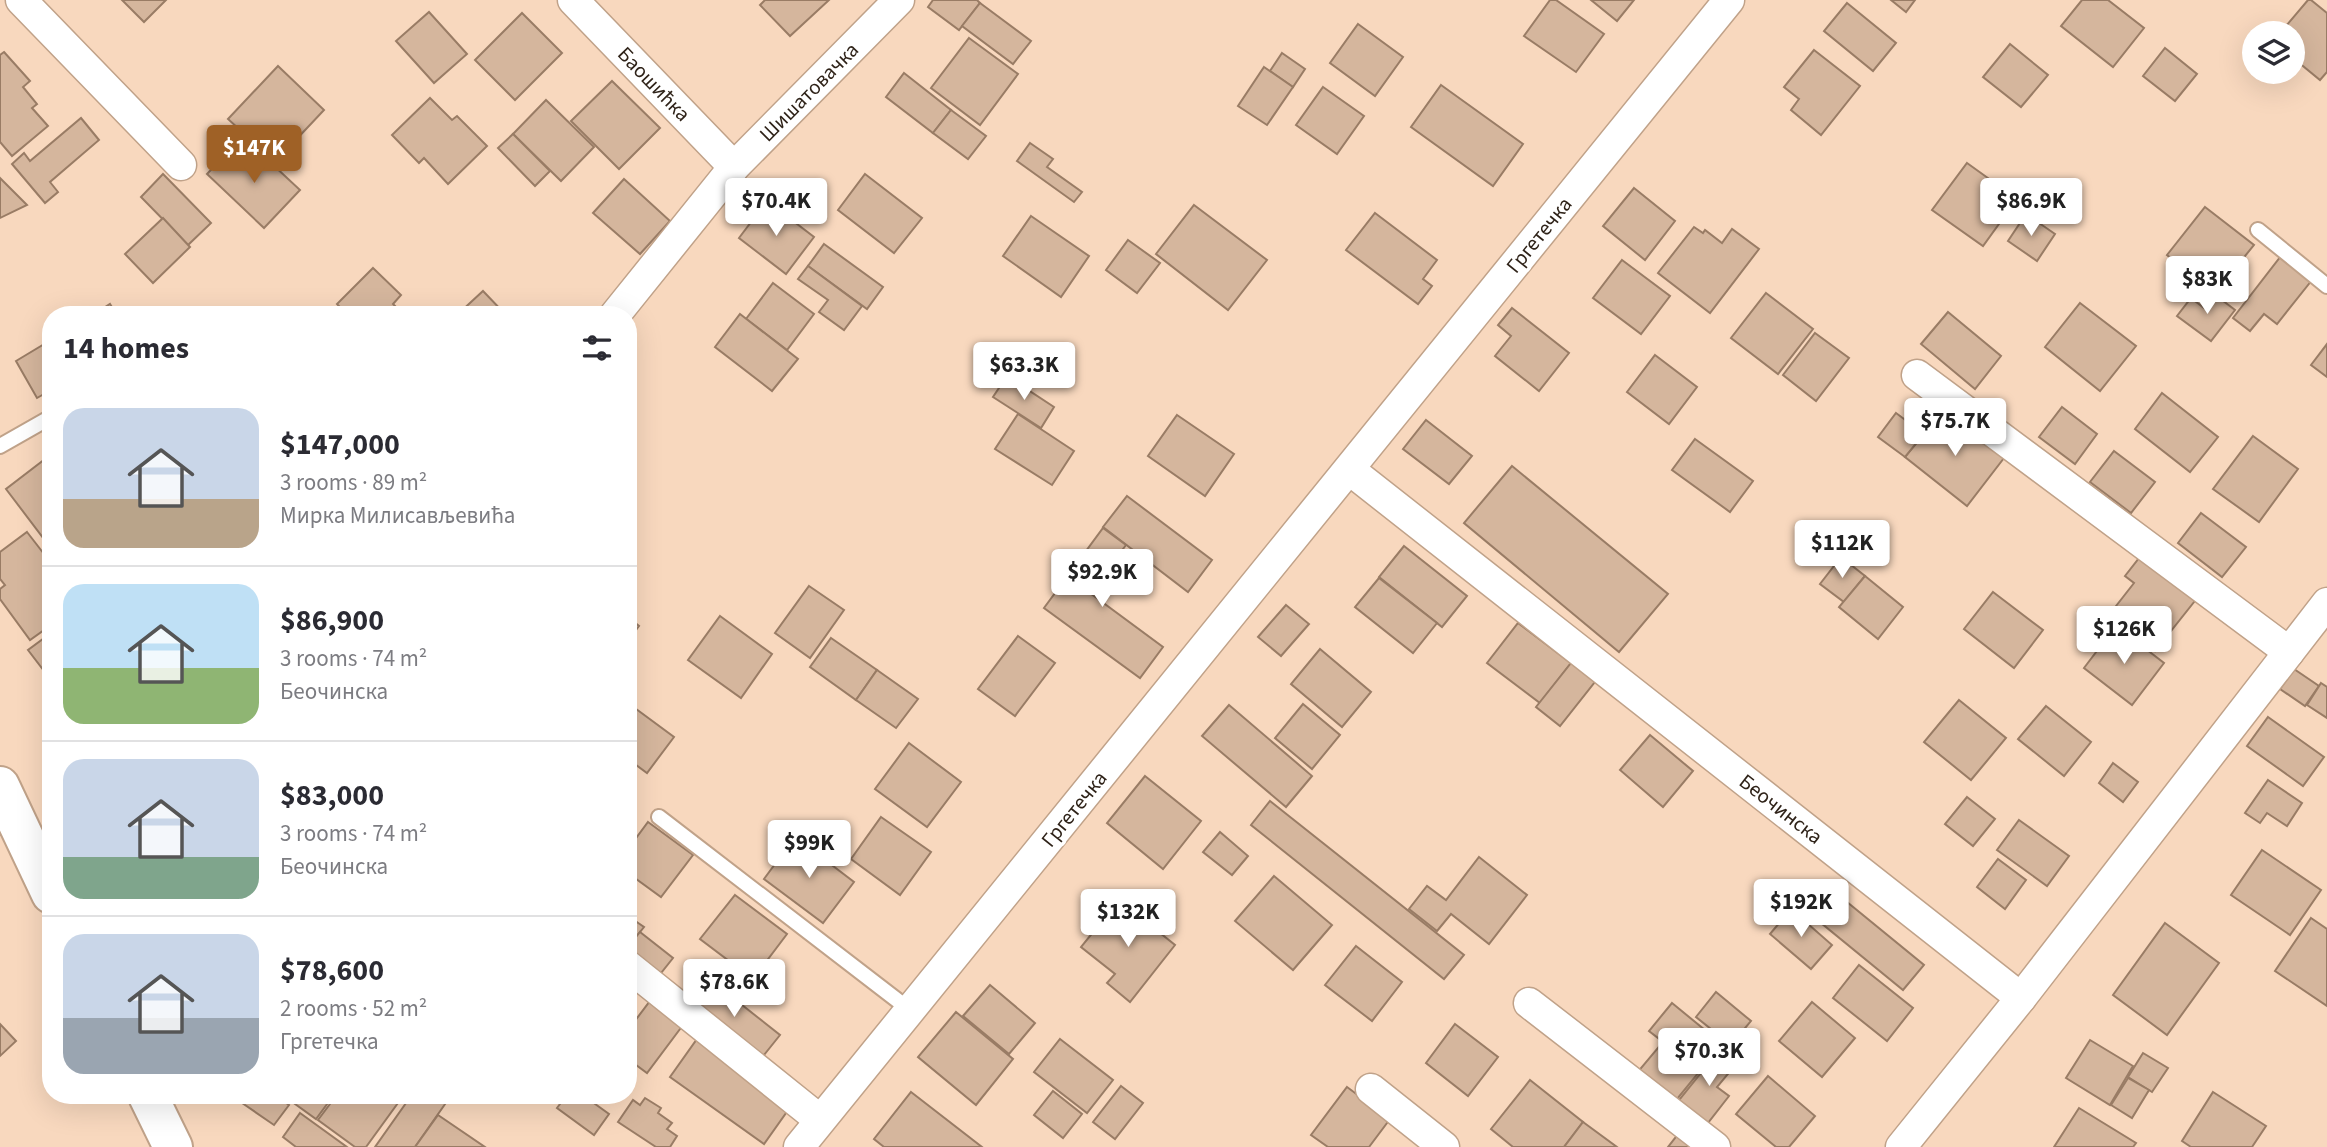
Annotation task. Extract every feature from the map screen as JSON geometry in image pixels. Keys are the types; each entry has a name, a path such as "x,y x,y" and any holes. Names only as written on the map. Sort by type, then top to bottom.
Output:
{"main road":[{"path":"0,786 42,875"},
{"path":"152,1104 173,1147"}],"street":[{"path":"20,0 181,165"},
{"name":"Баошићка","path":"573,0 734,167"},
{"name":"Гргетечка","path":"799,1147 1729,0"},
{"name":"Шишатовачка","path":"622,306 734,167 885,5"},
{"path":"1917,375 2289,652"},
{"name":"Беочинска","path":"1350,470 2021,998"},
{"path":"1901,1147 2021,998 2327,603"},
{"path":"637,973 820,1120"},
{"path":"1529,1003 1716,1147"},
{"path":"1371,1089 1444,1147"}],"lane":[{"path":"2258,230 2327,286"},
{"path":"0,446 42,422"},
{"path":"659,817 911,1010"}],"building":[{"path":"122,0 166,0 144,22"},
{"path":"765,0 829,0 790,36 760,5"},
{"path":"933,0 977,0 980,3 959,30 928,7"},
{"path":"1550,0 1556,0 1604,34 1576,72 1524,36"},
{"path":"1591,0 1634,0 1617,21"},
{"path":"1891,0 1915,0 1906,12"},
{"path":"2082,0 2108,0 2144,28 2113,67 2061,26"},
{"path":"2308,0 2327,13 2327,72 2320,80 2305,68 2305,21 2290,21"},
{"path":"980,3 1031,41 1013,64 962,26"},
{"path":"1847,3 1896,43 1873,71 1824,31"},
{"path":"429,12 467,54 434,83 396,41"},
{"path":"522,13 562,53 515,100 475,60"},
{"path":"1358,24 1403,57 1375,96 1330,63"},
{"path":"969,38 1018,74 980,125 931,88"},
{"path":"2010,44 2048,75 2021,107 1983,77"},
{"path":"2165,48 2197,74 2175,101 2143,76"},
{"path":"1814,50 1860,86 1821,135 1791,110 1799,99 1784,87"},
{"path":"4,52 30,81 23,87 37,104 32,108 48,126 12,156 0,142 0,55"},
{"path":"1282,53 1305,69 1293,87 1270,71"},
{"path":"278,66 324,110 275,162 228,119"},
{"path":"1264,67 1293,87 1267,125 1238,106"},
{"path":"904,73 951,110 933,133 886,97"},
{"path":"612,81 660,128 619,169 571,121"},
{"path":"1441,85 1523,144 1493,186 1411,127"},
{"path":"1323,87 1364,116 1337,154 1296,125"},
{"path":"430,98 452,120 457,116 487,146 448,184 424,158 419,163 392,135"},
{"path":"546,100 594,147 561,181 513,134"},
{"path":"951,110 986,136 968,159 933,133"},
{"path":"81,118 99,140 50,182 58,192 45,203 12,164 24,153 30,161"},
{"path":"513,134 550,171 535,186 498,148"},
{"path":"1030,143 1053,159 1047,167 1082,192 1074,202 1017,161"},
{"path":"232,148 246,161 257,150 300,190 264,228 207,174"},
{"path":"1967,163 2017,199 1983,246 1932,210"},
{"path":"163,174 211,223 188,245 141,197"},
{"path":"865,174 922,218 894,253 838,210"},
{"path":"0,178 27,205 0,218"},
{"path":"624,179 670,221 640,254 593,213"},
{"path":"1634,188 1675,221 1645,260 1603,226"},
{"path":"767,201 814,237 786,274 739,238"},
{"path":"1194,205 1267,260 1228,310 1156,254"},
{"path":"2205,207 2254,245 2215,293 2167,255"},
{"path":"1375,213 1437,260 1423,279 1432,286 1418,304 1346,250"},
{"path":"2026,214 2055,234 2037,261 2008,241"},
{"path":"1031,216 1089,256 1061,297 1003,256"},
{"path":"163,218 190,247 153,283 125,254"},
{"path":"1694,227 1703,233 1705,230 1722,243 1732,229 1759,249 1710,313 1658,273"},
{"path":"1128,240 1160,263 1137,293 1106,270"},
{"path":"824,244 883,287 867,309 808,266"},
{"path":"2281,256 2312,280 2277,324 2264,314 2250,331 2233,318"},
{"path":"1622,260 1670,296 1641,334 1593,298"},
{"path":"808,266 862,306 844,330 819,312 828,300 798,279"},
{"path":"373,268 401,295 393,304 395,306 337,304"},
{"path":"773,283 814,314 787,350 746,319"},
{"path":"483,291 497,306 467,306"},
{"path":"1766,293 1813,329 1778,374 1731,338"},
{"path":"2214,294 2235,310 2211,341 2177,316 2191,298 2204,308"},
{"path":"2080,303 2136,346 2100,391 2045,347"},
{"path":"1512,308 1569,353 1539,391 1495,356 1511,336 1498,325"},
{"path":"1948,312 2001,356 1975,389 1921,344"},
{"path":"740,314 798,359 772,391 715,347"},
{"path":"1815,333 1849,358 1816,401 1783,375"},
{"path":"2327,344 2327,377 2311,365"},
{"path":"42,345 42,395 37,398 16,361"},
{"path":"1655,355 1697,387 1669,424 1627,392"},
{"path":"1007,376 1054,407 1041,428 993,397"},
{"path":"2162,393 2218,437 2190,472 2135,429"},
{"path":"2062,407 2097,434 2075,464 2039,437"},
{"path":"1943,410 2004,458 1967,506 1905,457"},
{"path":"1896,413 1924,434 1905,457 1878,437"},
{"path":"1018,414 1074,451 1052,485 995,449"},
{"path":"1177,415 1234,454 1205,496 1148,456"},
{"path":"1426,420 1472,456 1449,484 1403,449"},
{"path":"2253,436 2298,469 2259,522 2213,489"},
{"path":"1695,439 1753,481 1730,512 1672,470"},
{"path":"2114,451 2155,482 2131,513 2090,482"},
{"path":"42,461 42,536 6,489"},
{"path":"1512,466 1668,594 1619,652 1464,523"},
{"path":"1127,496 1212,560 1188,592 1103,527"},
{"path":"2201,513 2246,547 2222,577 2178,543"},
{"path":"1103,528 1126,545 1090,593 1163,647 1140,678 1044,608"},
{"path":"27,532 42,551 42,631 30,640 0,599 0,589 5,585 0,579 0,552"},
{"path":"1404,546 1467,596 1442,627 1379,577"},
{"path":"2143,553 2198,597 2155,651 2109,615 2134,583 2125,576"},
{"path":"1841,557 1865,576 1844,602 1820,584"},
{"path":"1865,576 1903,607 1878,639 1839,607"},
{"path":"1379,578 1437,623 1413,653 1355,607"},
{"path":"809,586 844,610 810,658 775,633"},
{"path":"1993,592 2043,630 2014,668 1964,629"},
{"path":"1286,605 1309,624 1281,656 1258,637"},
{"path":"720,616 772,654 741,698 688,660"},
{"path":"1518,623 1571,663 1540,703 1487,663"},
{"path":"2116,626 2164,663 2132,705 2084,668"},
{"path":"1018,636 1055,663 1015,716 978,689"},
{"path":"831,638 877,670 856,700 810,667"},
{"path":"42,640 42,668 28,650"},
{"path":"1320,649 1371,692 1342,727 1291,684"},
{"path":"1571,663 1598,678 1560,726 1536,707"},
{"path":"2294,669 2319,686 2305,706 2280,689"},
{"path":"877,670 918,699 896,728 856,700"},
{"path":"2321,683 2327,687 2327,718 2307,705"},
{"path":"1959,700 2006,738 1971,780 1924,742"},
{"path":"1303,704 1340,735 1312,769 1275,738"},
{"path":"1229,705 1312,776 1286,807 1202,736"},
{"path":"2046,706 2091,742 2064,776 2018,739"},
{"path":"637,710 674,737 647,773 637,766"},
{"path":"2268,717 2324,757 2303,786 2247,746"},
{"path":"1650,735 1693,771 1663,807 1620,770"},
{"path":"909,743 961,782 927,827 875,789"},
{"path":"2113,763 2138,782 2123,802 2099,783"},
{"path":"1145,776 1201,821 1163,869 1107,823"},
{"path":"2268,780 2302,803 2287,826 2267,813 2260,823 2245,813"},
{"path":"1967,797 1995,819 1973,846 1945,824"},
{"path":"1270,801 1464,955 1444,979 1251,825"},
{"path":"881,817 931,852 900,895 851,859"},
{"path":"2019,820 2069,856 2047,886 1997,850"},
{"path":"648,822 693,855 661,897 637,880 637,837"},
{"path":"1220,832 1248,856 1232,875 1203,852"},
{"path":"795,837 854,882 823,923 764,879"},
{"path":"2262,850 2321,890 2290,935 2231,895"},
{"path":"1479,857 1527,895 1489,944 1451,914 1437,931 1409,909 1427,886 1446,900"},
{"path":"1998,859 2026,880 2005,909 1977,887"},
{"path":"1274,876 1332,925 1293,970 1235,921"},
{"path":"1836,893 1924,965 1903,990 1815,918"},
{"path":"735,895 787,934 753,979 700,939"},
{"path":"1119,900 1175,945 1130,1002 1107,983 1115,974 1081,947"},
{"path":"1791,909 1832,945 1811,969 1770,934"},
{"path":"2311,918 2327,929 2327,1006 2275,971"},
{"path":"637,922 644,927 637,936"},
{"path":"2165,923 2219,963 2167,1035 2113,995"},
{"path":"640,932 673,958 657,978 637,963 637,936"},
{"path":"1356,946 1402,982 1372,1021 1325,985"},
{"path":"1859,965 1913,1008 1887,1041 1833,998"},
{"path":"708,978 780,1035 760,1060 687,1003"},
{"path":"990,985 1035,1023 1009,1054 963,1016"},
{"path":"1716,992 1751,1021 1731,1045 1696,1017"},
{"path":"650,1001 683,1025 647,1073 637,1066 637,1018"},
{"path":"1812,1002 1855,1038 1822,1077 1779,1041"},
{"path":"1672,1003 1722,1044 1673,1104 1636,1074 1663,1042 1649,1031"},
{"path":"956,1012 1013,1059 976,1105 918,1057"},
{"path":"0,1024 16,1041 0,1056"},
{"path":"1455,1024 1498,1057 1468,1096 1426,1063"},
{"path":"697,1039 791,1106 764,1144 670,1077"},
{"path":"1060,1039 1113,1080 1087,1113 1034,1072"},
{"path":"2090,1040 2133,1066 2110,1105 2066,1078"},
{"path":"1725,1043 1742,1057 1717,1087 1729,1096 1704,1128 1675,1105"},
{"path":"2143,1053 2168,1068 2152,1092 2128,1077"},
{"path":"1768,1076 1815,1116 1789,1147 1776,1147 1736,1114"},
{"path":"2128,1078 2149,1090 2132,1118 2111,1105"},
{"path":"1530,1080 1583,1122 1564,1147 1513,1147 1491,1129"},
{"path":"1121,1086 1143,1103 1115,1139 1093,1122"},
{"path":"1347,1087 1390,1119 1369,1147 1328,1147 1311,1135"},
{"path":"1053,1091 1082,1114 1063,1138 1034,1115"},
{"path":"911,1092 982,1147 884,1147 874,1139"},
{"path":"2213,1092 2266,1126 2252,1147 2191,1147 2182,1141"},
{"path":"645,1098 661,1108 658,1113 672,1123 667,1129 677,1136 670,1147 656,1147 618,1122 630,1104 640,1105"},
{"path":"244,1104 289,1105 274,1125"},
{"path":"295,1104 327,1104 316,1119"},
{"path":"330,1104 397,1104 366,1147 355,1147 318,1120"},
{"path":"405,1104 445,1104 415,1147 375,1147"},
{"path":"560,1104 595,1104 609,1114 594,1135 557,1108"},
{"path":"2079,1108 2136,1143 2133,1147 2054,1147"},
{"path":"300,1113 347,1147 296,1147 283,1137"},
{"path":"438,1115 485,1147 415,1147"},
{"path":"1583,1122 1617,1147 1564,1147"},
{"path":"1679,1133 1697,1147 1668,1147"}]}
